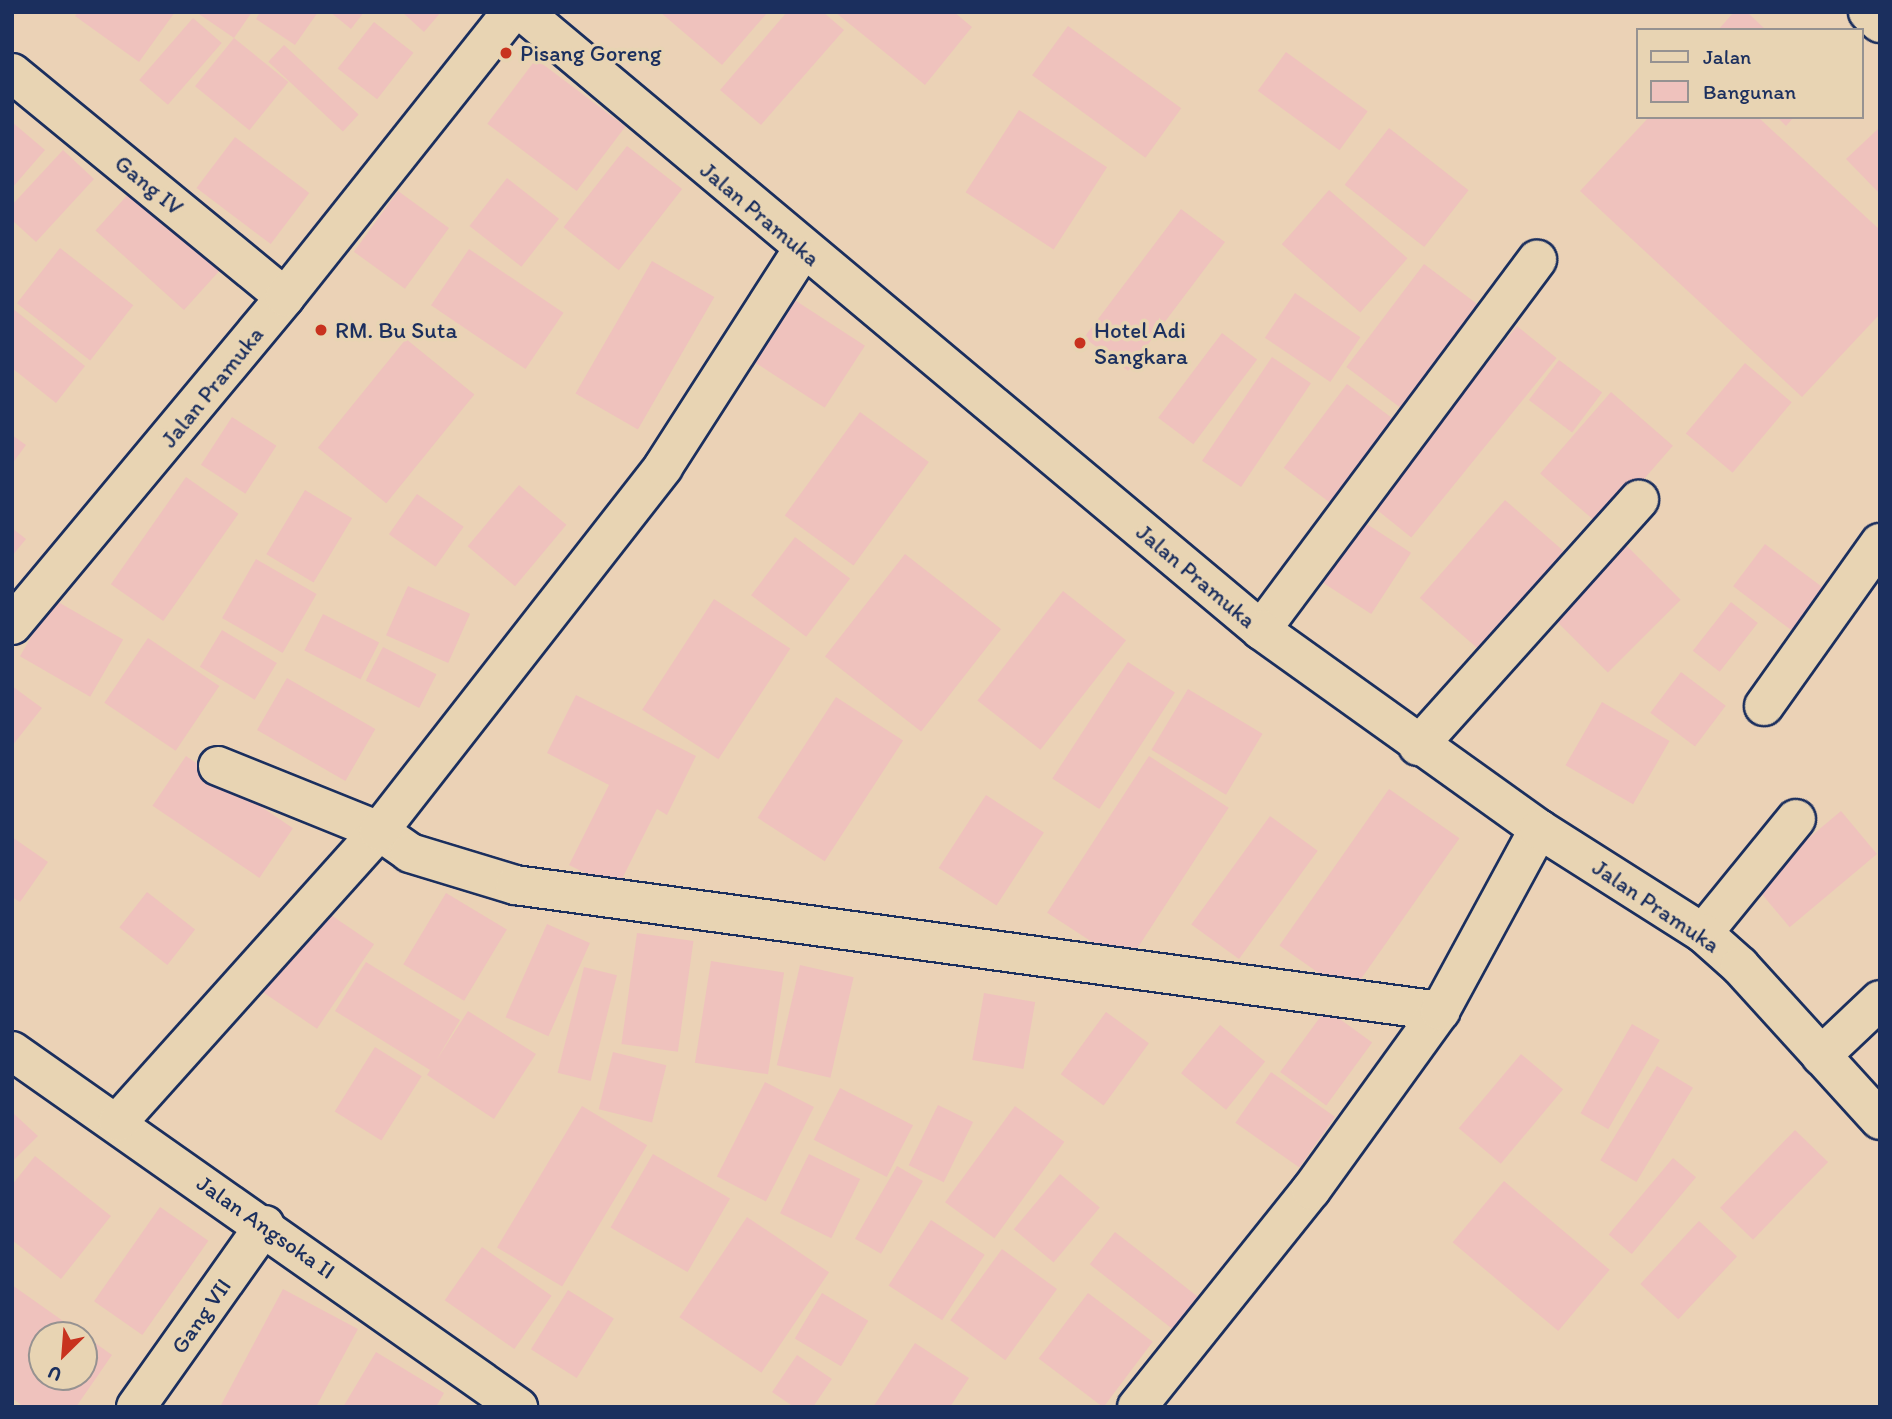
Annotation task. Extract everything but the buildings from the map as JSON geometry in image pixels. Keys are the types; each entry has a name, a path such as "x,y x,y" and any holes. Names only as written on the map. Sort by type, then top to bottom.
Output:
{"street":[{"name":"Jalan Pramuka","path":"12,625 285,297 512,12"},
{"name":"Jalan Pramuka","path":"523,12 1261,630 1418,746 1539,829 1703,933 1740,967 1880,1120"},
{"name":"Gang IV","path":"12,73 285,297"},
{"path":"118,1122 379,831 663,467 803,249"},
{"path":"1261,630 1537,260"},
{"path":"1418,746 1639,500"},
{"path":"1764,706 1880,543"},
{"path":"218,766 379,831 410,853 514,885 1440,1011"},
{"path":"1703,933 1796,819"},
{"path":"1137,1407 1311,1190 1440,1011 1539,829"},
{"path":"1821,1056 1880,1000"},
{"name":"Jalan Angsoka II","path":"12,1051 265,1225 518,1407"},
{"name":"Gang VII","path":"136,1407 265,1225"}],"place":[{"name":"Pisang Goreng","path":"506,53"},
{"name":"RM. Bu Suta","path":"321,330"},
{"name":"Hotel Adi Sangkara","path":"1080,343"}]}
